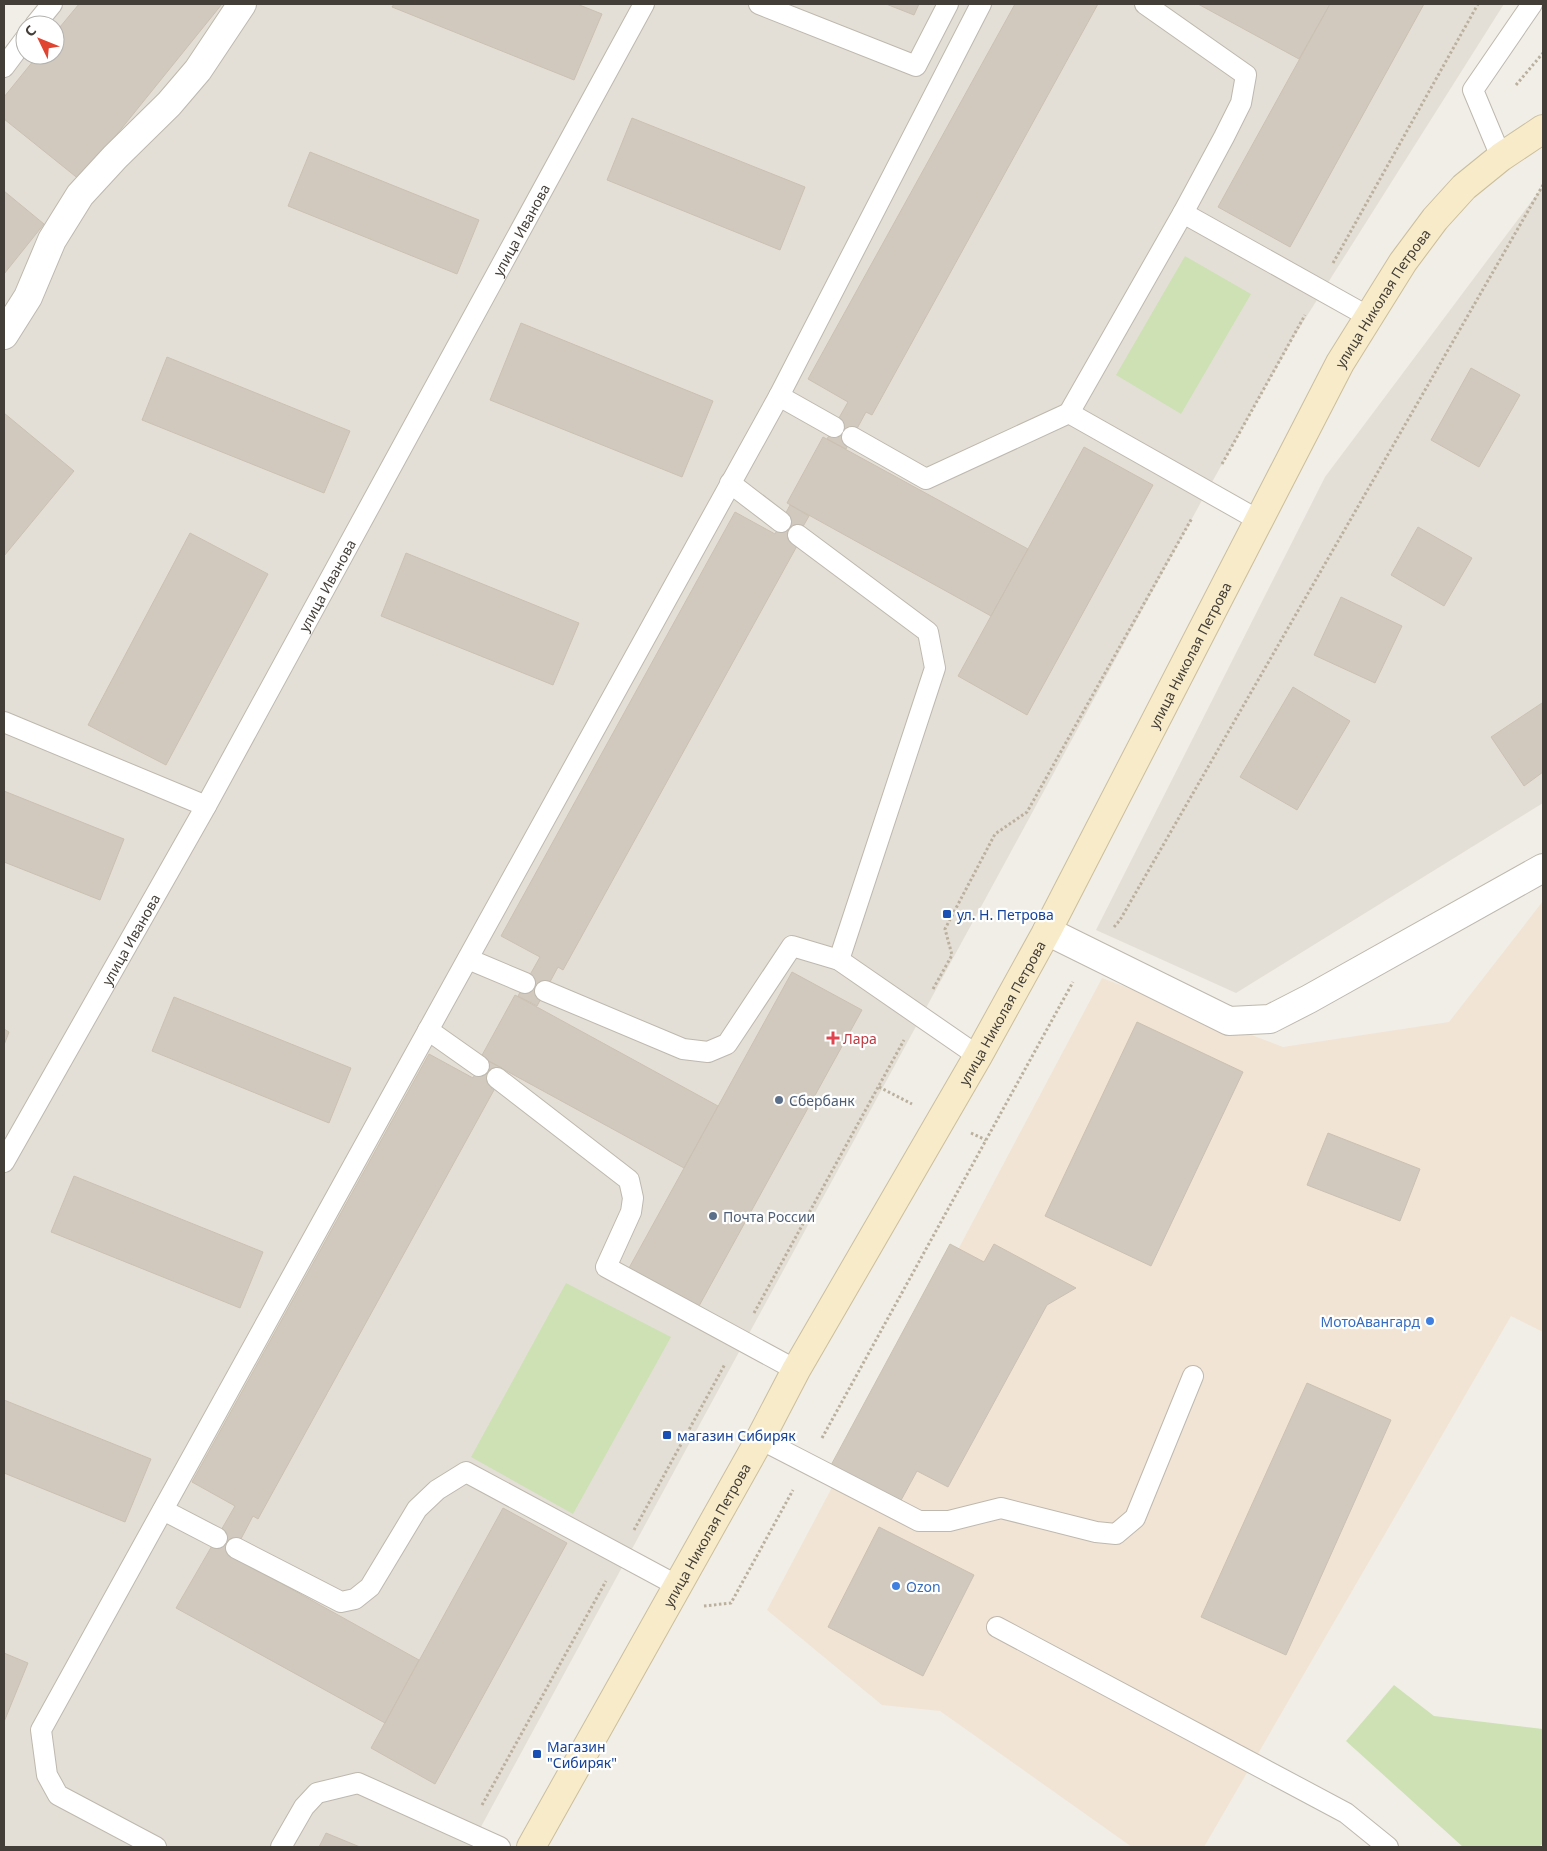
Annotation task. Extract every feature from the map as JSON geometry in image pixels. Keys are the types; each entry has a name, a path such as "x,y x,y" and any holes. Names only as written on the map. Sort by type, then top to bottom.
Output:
{"main road":[{"name":"улица Николая Петрова","path":"531,1847 760,1439 796,1370 978,1056 1047,931 1340,363 1403,262 1435,218 1464,187 1501,157 1543,129"}],"street":[{"path":"4,335 28,297 52,240 80,196 115,157 169,104 198,70 242,4"},
{"path":"1047,931 1229,1021 1270,1019 1543,868"}],"lane":[{"path":"43,15 52,4"},
{"name":"улица Иванова","path":"4,1162 206,806 644,4"},
{"path":"759,4 916,66 948,4"},
{"path":"156,1847 58,1795 47,1775 41,1730 778,396 981,4"},
{"path":"852,438 926,479 1069,413 1224,137 1240,103 1246,75 1145,4"},
{"path":"1501,157 1473,90 1532,4"},
{"path":"4,66 15,52"},
{"path":"1183,213 1368,317"},
{"path":"778,396 834,427"},
{"path":"1069,413 1260,521"},
{"path":"730,483 781,522"},
{"path":"798,535 928,632 935,668 838,960"},
{"path":"4,722 206,806"},
{"path":"545,991 683,1049 708,1052 727,1044 792,946 838,960 978,1056"},
{"path":"468,959 525,983"},
{"path":"428,1030 479,1066"},
{"path":"496,1078 629,1180 633,1198 630,1212 606,1267 796,1370"},
{"path":"760,1439 919,1520 949,1521 1001,1508 1096,1532 1116,1534 1135,1518 1193,1376"},
{"path":"236,1548 342,1602 355,1599 370,1587 417,1509 438,1490 466,1472 678,1586"},
{"path":"163,1510 217,1538"},
{"path":"997,1627 1346,1813 1388,1847"},
{"path":"281,1847 304,1807 317,1793 358,1783 500,1847"}],"path":[{"path":"467,1832 952,955 946,929 995,834 1026,812 1478,4"},
{"path":"697,1607 731,1602 1090,952 1120,920 1543,186"}],"shaded area":[{"path":"52,4 1504,4 1293,338 1207,491 470,1847 4,1847 4,63 15,59 15,65 65,65 65,15 43,15"},
{"path":"1543,186 1543,803 1236,993 1096,930 1325,477"},
{"path":"1543,901 1543,1332 1511,1316 1204,1847 1132,1847 940,1711 882,1705 767,1610 1102,978 1283,1047 1449,1022"}],"green space":[{"path":"1185,256 1251,294 1181,414 1116,375"},
{"path":"566,1283 671,1337 573,1514 471,1457"},
{"path":"1394,1685 1434,1716 1543,1729 1543,1843 1539,1847 1463,1847 1346,1741"}],"building":[{"path":"79,4 222,4 80,180 4,119 4,97 30,65 65,65 65,21"},
{"path":"394,4 577,4 602,14 574,80 392,7"},
{"path":"886,4 919,4 914,15"},
{"path":"1015,4 1098,4 872,415 866,412 846,449 827,439 848,402 808,379"},
{"path":"1198,4 1330,4 1299,59"},
{"path":"1330,4 1424,4 1290,247 1218,207"},
{"path":"632,118 805,187 780,250 607,180"},
{"path":"310,152 479,220 457,274 288,206"},
{"path":"4,191 44,224 4,274"},
{"path":"521,323 713,401 682,477 490,400"},
{"path":"167,357 350,431 324,493 142,420"},
{"path":"1471,368 1520,395 1479,467 1431,440"},
{"path":"4,413 74,471 4,556"},
{"path":"823,437 1028,549 991,616 787,503"},
{"path":"1084,447 1153,485 1027,715 958,676"},
{"path":"790,505 809,516 793,544 797,546 563,970 558,967 537,1006 518,996 540,957 501,936 735,512 775,534"},
{"path":"1418,527 1472,558 1444,606 1391,575"},
{"path":"190,533 268,574 166,765 88,725"},
{"path":"406,553 579,623 553,685 381,616"},
{"path":"1341,597 1402,626 1375,683 1314,655"},
{"path":"1293,687 1350,721 1297,810 1240,777"},
{"path":"1542,703 1543,772 1524,786 1491,737"},
{"path":"4,791 124,839 100,900 4,862"},
{"path":"792,972 862,1010 699,1306 629,1268"},
{"path":"515,995 718,1106 684,1168 481,1057"},
{"path":"174,997 351,1068 329,1123 152,1051"},
{"path":"1137,1022 1243,1072 1151,1266 1045,1216"},
{"path":"4,1029 9,1032 4,1045"},
{"path":"429,1054 473,1078 483,1058 502,1068 491,1088 494,1090 258,1519 253,1516 232,1556 419,1660 385,1723 176,1608 235,1506 192,1482"},
{"path":"1328,1133 1420,1169 1400,1221 1307,1185"},
{"path":"74,1176 263,1252 240,1308 51,1232"},
{"path":"950,1244 984,1262 994,1244 1076,1288 1047,1305 948,1487 917,1471 899,1504 830,1467"},
{"path":"1307,1383 1391,1420 1286,1655 1201,1617"},
{"path":"4,1400 151,1459 125,1522 4,1473"},
{"path":"503,1508 567,1543 435,1784 371,1748"},
{"path":"879,1527 974,1575 923,1676 828,1627"},
{"path":"4,1653 28,1663 4,1722"},
{"path":"326,1833 360,1847 319,1847"}],"place":[{"name":"ул. Н. Петрова","path":"947,914"},
{"name":"Лара","path":"833,1038"},
{"name":"Сбербанк","path":"779,1100"},
{"name":"Почта России","path":"713,1216"},
{"name":"МотоАвангард","path":"1430,1321"},
{"name":"магазин Сибиряк","path":"667,1435"},
{"name":"Ozon","path":"896,1586"},
{"name":"Магазин \"Сибиряк\"","path":"537,1754"}]}
